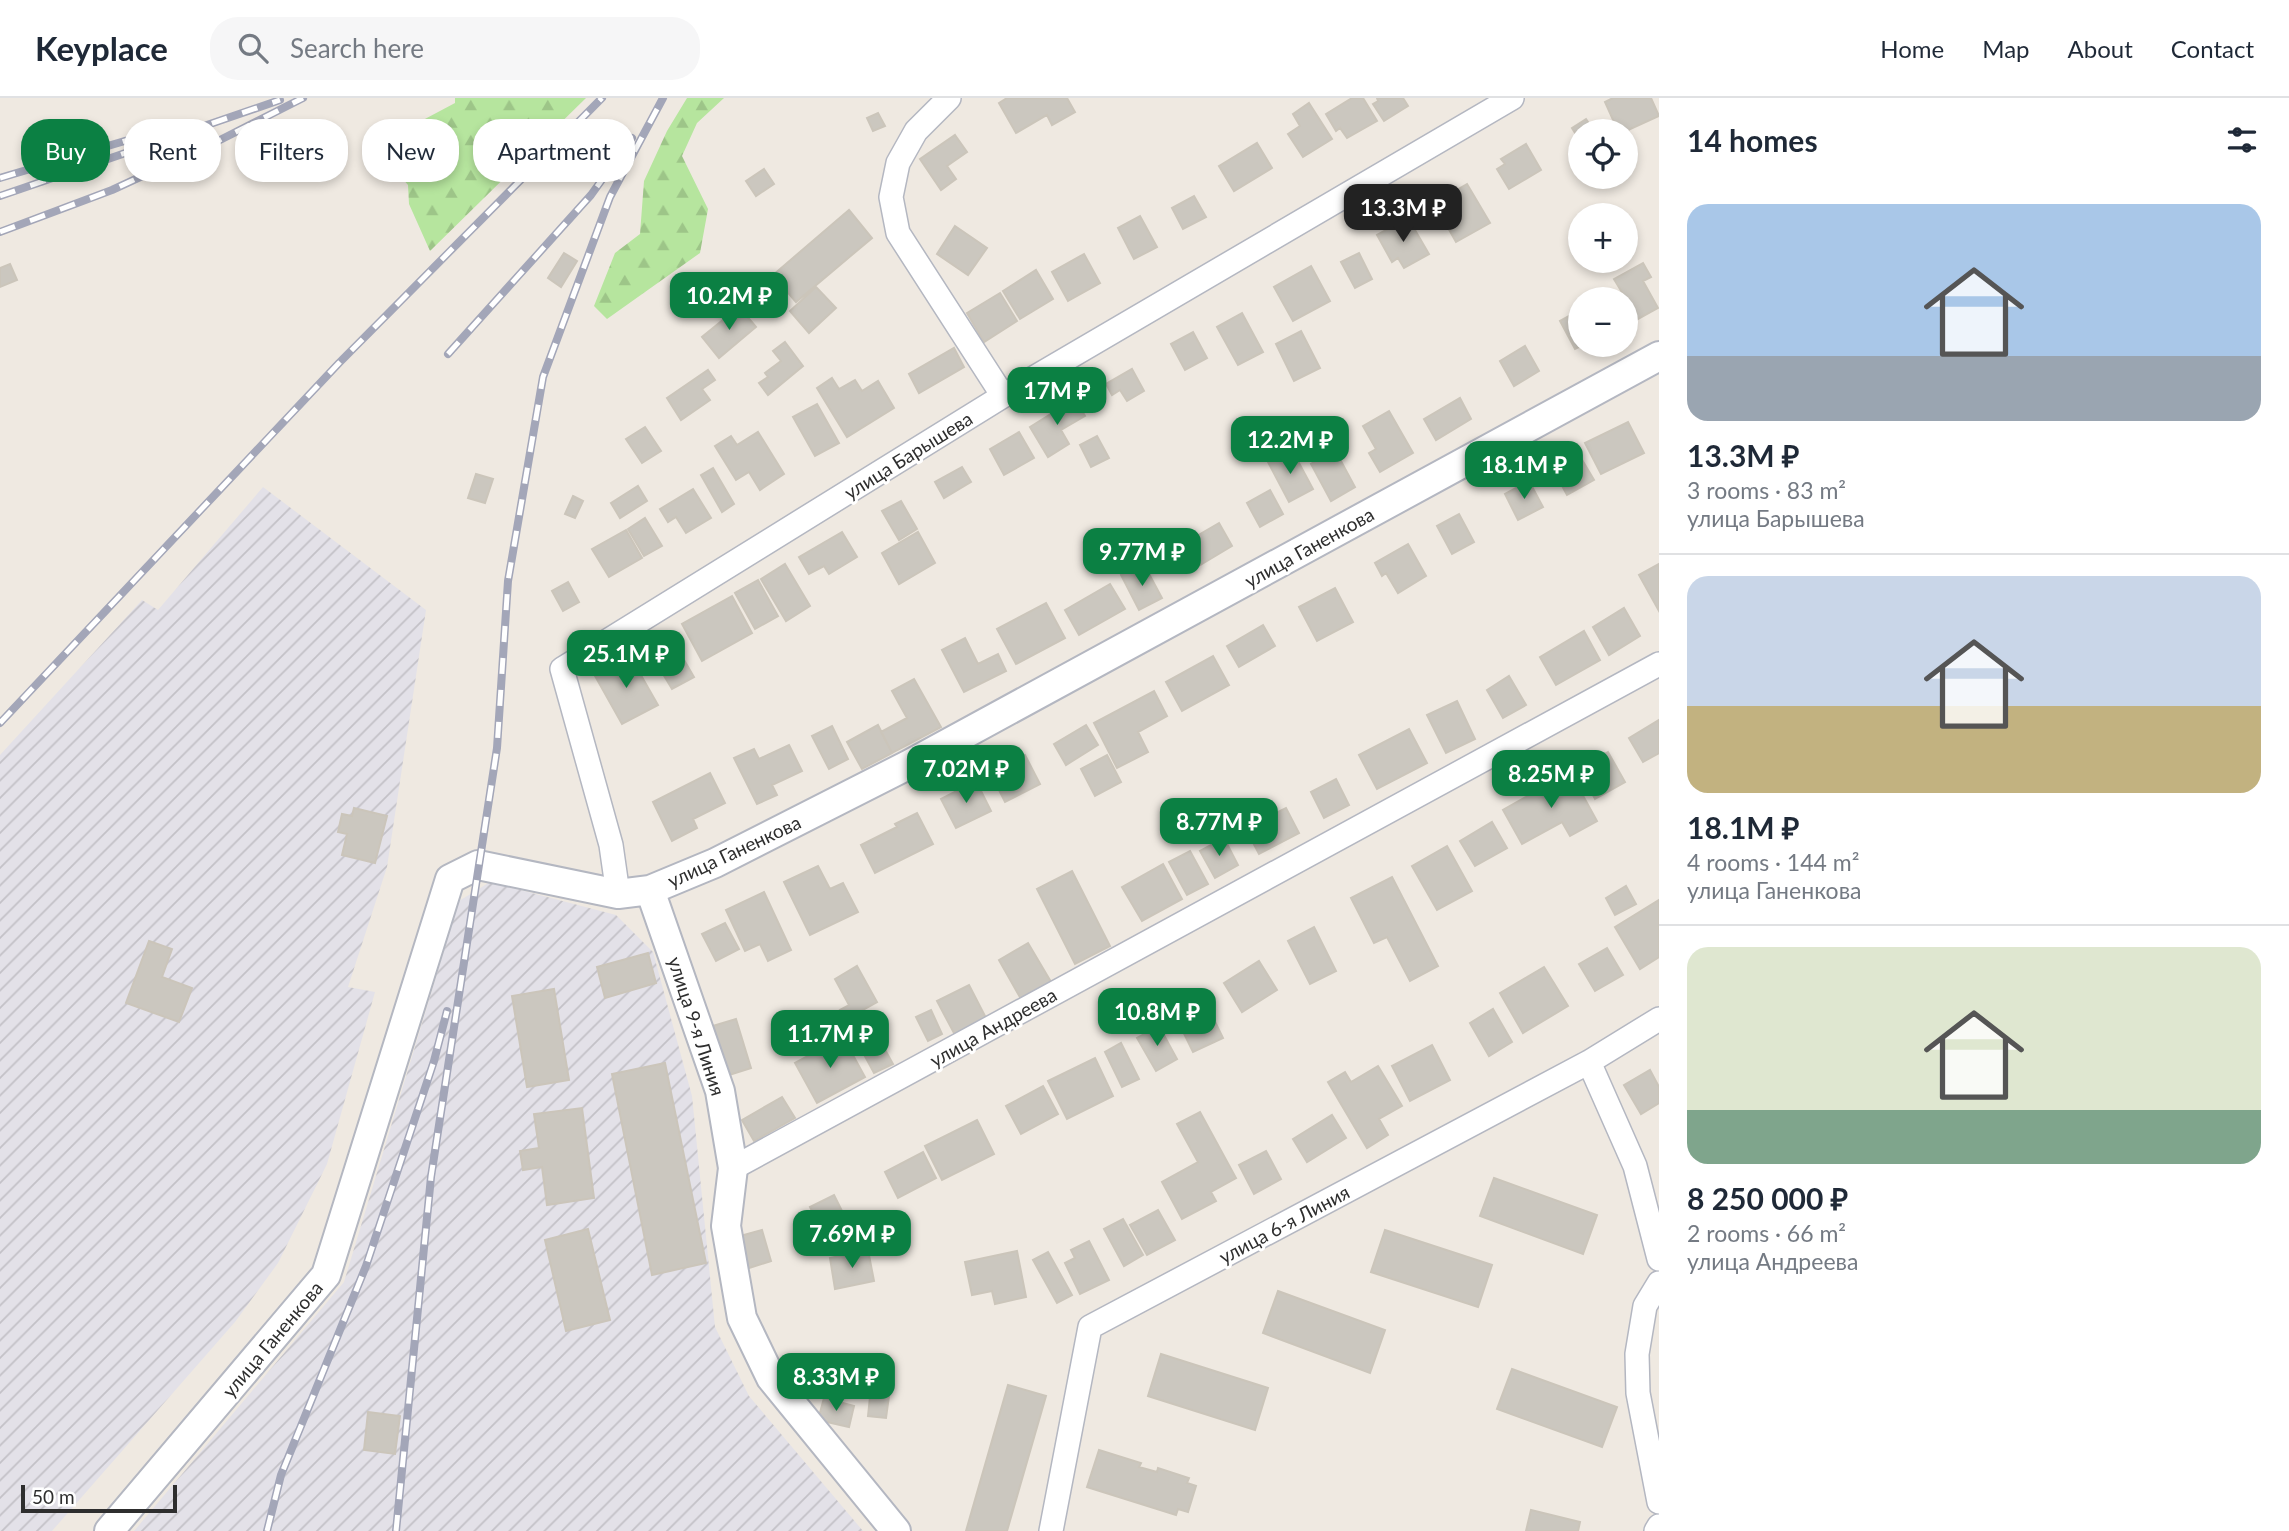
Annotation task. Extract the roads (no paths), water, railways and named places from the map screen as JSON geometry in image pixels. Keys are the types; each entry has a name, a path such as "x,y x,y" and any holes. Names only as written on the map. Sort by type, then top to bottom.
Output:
{"street":[{"path":"949,98 916,131 898,163 891,197 898,233 1003,396"},
{"name":"улица Барышева","path":"618,894 611,845 562,669 1003,396 1512,98"},
{"name":"улица Ганенкова","path":"109,1531 326,1275 450,879 478,865 618,894 650,890 715,863 908,765 1659,356"},
{"name":"улица Андреева","path":"733,1168 1659,664"},
{"name":"улица 9-я Линия","path":"650,890 720,1091 733,1168 726,1226 741,1318 771,1378 896,1531"},
{"name":"улица 6-я Линия","path":"1051,1531 1090,1327 1589,1062 1659,1019"},
{"path":"1589,1062 1635,1166 1659,1259"},
{"path":"1659,1283 1645,1306 1637,1353 1638,1393 1659,1502"},
{"path":"1638,1393 1659,1427"},
{"path":"1656,1531 1659,1526"}],"railway":[{"path":"0,232 112,190 303,98"},
{"path":"0,723 339,363 602,98"},
{"path":"396,1531 431,1177 497,748 508,581 543,377 610,197 663,98"},
{"path":"0,196 280,100"},
{"path":"0,178 124,141"},
{"path":"448,354 600,182"},
{"path":"267,1531 281,1475 366,1266 434,1061 447,1011"}]}
